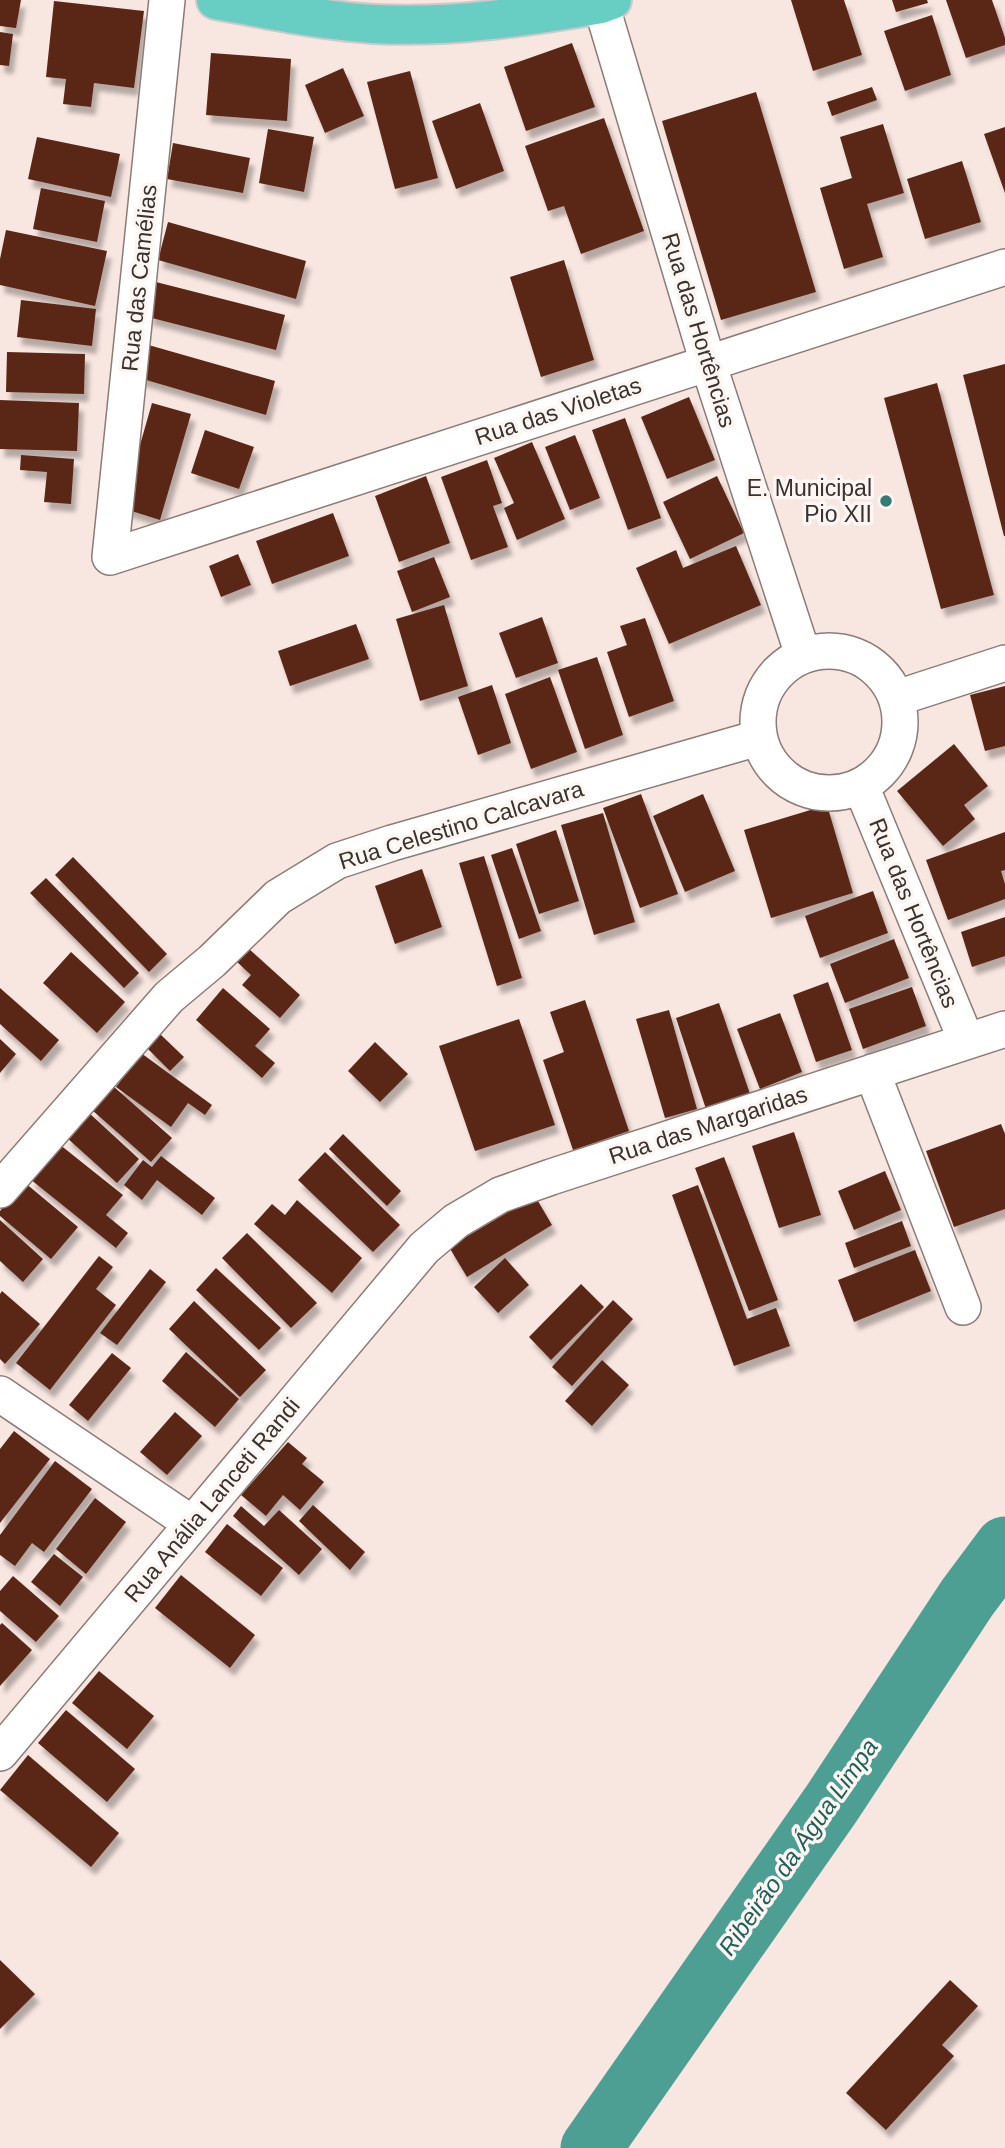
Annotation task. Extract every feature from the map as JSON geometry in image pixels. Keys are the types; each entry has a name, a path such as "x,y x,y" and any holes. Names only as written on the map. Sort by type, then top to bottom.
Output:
{"main road":[{"path":"216,0 303,15 385,24 447,24 525,17 607,2"}],"street":[{"name":"Rua das Camélias","path":"110,557 167,0"},
{"name":"Rua das Hortências","path":"607,2 708,363 803,655"},
{"name":"Rua das Violetas","path":"110,557 1005,267"},
{"path":"831,651 859,657 882,674 897,698 900,718 898,739 891,758 878,774 861,786 826,793 794,784 771,763 758,737 760,704 769,683 784,666 803,655 831,651"},
{"path":"897,698 1005,663"},
{"name":"Rua Celestino Calcavara","path":"0,1191 169,998 278,897 337,861 758,737"},
{"name":"Rua das Hortências","path":"861,786 966,1040"},
{"name":"Rua das Margaridas","path":"425,1248 456,1221 500,1195 1005,1028"},
{"path":"872,1072 963,1307"},
{"name":"Rua Anália Lanceti Randi","path":"0,1753 425,1248"},
{"path":"0,1394 191,1524"}],"building":[{"path":"0,0 21,0 16,28 0,26"},
{"path":"791,0 844,0 862,55 813,71"},
{"path":"892,0 927,0 928,3 896,12"},
{"path":"946,0 992,0 1005,45 966,58"},
{"path":"54,1 144,11 134,88 94,83 91,107 63,104 66,79 46,77"},
{"path":"932,15 951,75 905,91 884,31"},
{"path":"0,32 13,34 9,66 0,65"},
{"path":"572,43 595,107 526,131 504,67"},
{"path":"211,53 291,59 287,121 206,115"},
{"path":"343,68 364,116 325,133 305,85"},
{"path":"410,71 438,178 395,189 367,82"},
{"path":"872,87 877,100 832,116 827,102"},
{"path":"756,92 816,292 721,320 662,121"},
{"path":"480,103 504,171 456,189 432,121"},
{"path":"604,118 644,231 581,254 564,206 548,211 525,146"},
{"path":"883,124 904,193 867,204 883,257 844,269 820,188 852,178 840,137"},
{"path":"1005,127 1005,193 984,134"},
{"path":"268,129 314,137 304,192 259,183"},
{"path":"37,137 120,154 111,197 28,179"},
{"path":"173,143 250,158 243,193 167,179"},
{"path":"962,161 981,222 925,239 907,179"},
{"path":"41,188 105,201 97,242 33,229"},
{"path":"168,222 306,261 296,299 158,260"},
{"path":"6,230 107,251 95,306 0,285 0,259"},
{"path":"564,260 594,360 541,377 510,277"},
{"path":"156,282 285,315 276,350 148,317"},
{"path":"21,300 96,309 92,346 17,337"},
{"path":"145,344 275,381 266,415 136,377"},
{"path":"7,352 85,354 84,394 6,392"},
{"path":"1005,364 1005,536 1004,536 963,375"},
{"path":"937,383 994,595 941,609 884,398"},
{"path":"689,397 715,460 667,479 641,417"},
{"path":"0,400 79,403 77,451 0,449"},
{"path":"152,403 191,414 160,520 122,508"},
{"path":"625,418 661,518 628,530 592,430"},
{"path":"205,430 254,447 239,489 191,473"},
{"path":"575,435 600,498 570,510 545,447"},
{"path":"532,442 565,519 517,540 504,508 514,503 494,458"},
{"path":"21,455 74,459 71,504 44,502 47,472 20,470"},
{"path":"487,460 502,503 493,506 508,547 471,560 441,477"},
{"path":"426,476 450,543 399,562 375,496"},
{"path":"717,476 744,533 690,559 663,502"},
{"path":"333,513 349,556 272,584 256,541"},
{"path":"736,546 761,605 669,644 636,568 676,550 683,568"},
{"path":"238,554 251,585 221,597 209,566"},
{"path":"434,557 450,597 412,612 397,571"},
{"path":"444,605 468,686 420,701 396,619"},
{"path":"542,617 558,663 516,678 499,633"},
{"path":"645,618 674,701 629,717 607,652 627,645 620,626"},
{"path":"356,624 369,659 290,686 278,651"},
{"path":"597,657 623,735 585,749 558,670"},
{"path":"550,677 577,752 531,769 505,694"},
{"path":"492,685 511,743 478,755 458,697"},
{"path":"1005,686 1005,746 985,751 970,695"},
{"path":"954,744 988,786 964,805 975,819 943,846 897,791"},
{"path":"641,794 678,894 640,908 603,808"},
{"path":"703,794 735,871 685,892 653,816"},
{"path":"827,805 853,893 771,918 744,830"},
{"path":"603,813 635,922 594,935 561,825"},
{"path":"556,830 579,901 539,914 516,844"},
{"path":"1005,832 1005,870 1001,871 1005,884 1005,899 948,920 926,860"},
{"path":"512,848 541,931 519,939 491,855"},
{"path":"484,856 522,978 497,986 459,863"},
{"path":"73,857 167,954 149,972 55,875"},
{"path":"422,869 442,927 395,944 375,886"},
{"path":"46,878 139,973 124,988 30,893"},
{"path":"873,891 888,933 820,958 805,916"},
{"path":"1005,917 1005,956 972,967 961,932"},
{"path":"894,939 909,978 845,1003 830,964"},
{"path":"248,948 300,995 280,1018 242,985 251,975 236,961"},
{"path":"71,952 125,1002 97,1033 43,983"},
{"path":"828,982 852,1050 816,1062 793,995"},
{"path":"912,987 926,1026 863,1049 849,1009"},
{"path":"0,988 59,1040 41,1061 0,1024"},
{"path":"223,988 270,1029 255,1046 275,1063 262,1078 196,1020"},
{"path":"585,1000 629,1131 573,1150 543,1060 564,1052 550,1012"},
{"path":"719,1003 750,1094 706,1109 676,1018"},
{"path":"669,1010 697,1109 665,1118 636,1019"},
{"path":"780,1013 802,1072 760,1089 737,1029"},
{"path":"519,1019 555,1125 475,1151 439,1046"},
{"path":"160,1034 184,1057 170,1071 147,1048"},
{"path":"0,1039 16,1054 0,1073"},
{"path":"375,1042 408,1074 380,1102 348,1071"},
{"path":"141,1053 212,1105 205,1115 188,1103 171,1127 116,1087"},
{"path":"113,1086 172,1138 151,1162 92,1110"},
{"path":"88,1112 139,1159 117,1183 66,1137"},
{"path":"1001,1124 1005,1134 1005,1209 954,1227 926,1151"},
{"path":"794,1132 821,1215 779,1228 752,1146"},
{"path":"343,1134 401,1191 387,1206 329,1149"},
{"path":"59,1144 123,1195 106,1215 128,1233 116,1248 30,1179"},
{"path":"325,1152 400,1225 373,1252 298,1180"},
{"path":"161,1156 215,1198 202,1215 157,1180 142,1200 124,1185 143,1160 152,1167"},
{"path":"724,1157 778,1300 749,1311 695,1168"},
{"path":"885,1171 901,1210 854,1230 838,1191"},
{"path":"24,1182 78,1227 51,1259 0,1216 0,1211"},
{"path":"698,1185 747,1319 776,1308 790,1346 734,1366 672,1195"},
{"path":"535,1196 552,1225 467,1277 449,1247"},
{"path":"297,1200 362,1258 332,1293 254,1224 272,1204 285,1215"},
{"path":"0,1220 43,1259 23,1282 0,1261"},
{"path":"902,1221 911,1246 854,1268 845,1243"},
{"path":"247,1233 317,1303 291,1328 222,1258"},
{"path":"915,1250 931,1291 854,1322 838,1280"},
{"path":"99,1256 113,1267 96,1289 116,1305 50,1390 16,1363"},
{"path":"505,1258 529,1285 498,1313 474,1287"},
{"path":"216,1268 281,1328 259,1350 196,1290"},
{"path":"150,1269 166,1282 117,1345 100,1333"},
{"path":"581,1284 604,1307 551,1360 529,1337"},
{"path":"2,1291 40,1324 5,1364 0,1359"},
{"path":"613,1300 633,1319 572,1386 552,1367"},
{"path":"194,1301 266,1370 240,1397 169,1329"},
{"path":"186,1352 239,1399 215,1427 162,1381"},
{"path":"112,1353 131,1368 88,1421 69,1405"},
{"path":"602,1360 629,1385 592,1426 565,1401"},
{"path":"175,1412 202,1436 167,1475 140,1452"},
{"path":"14,1431 50,1459 0,1523 0,1449"},
{"path":"288,1442 307,1458 302,1464 324,1482 300,1510 283,1495 266,1516 241,1495"},
{"path":"55,1461 92,1489 44,1552 32,1543 15,1566 0,1555 0,1535"},
{"path":"95,1498 126,1522 86,1574 56,1549"},
{"path":"313,1505 365,1552 350,1570 299,1521"},
{"path":"241,1506 264,1526 279,1510 322,1549 299,1575 233,1516"},
{"path":"227,1524 283,1568 261,1596 205,1552"},
{"path":"54,1554 83,1577 60,1606 31,1582"},
{"path":"181,1575 255,1635 230,1668 155,1608"},
{"path":"13,1576 59,1616 36,1642 0,1611 0,1591"},
{"path":"2,1623 32,1650 0,1686 0,1625"},
{"path":"99,1671 154,1716 127,1749 72,1703"},
{"path":"66,1710 135,1769 107,1802 38,1743"},
{"path":"28,1755 119,1833 91,1867 0,1790"},
{"path":"0,1960 35,1994 0,2029"},
{"path":"950,1980 978,2006 942,2045 954,2056 886,2130 846,2093"}],"waterway":[{"name":"Ribeirão da Água Limpa","path":"591,2148 832,1803 967,1598 1005,1547"}],"place":[{"name":"E. Municipal Pio XII","path":"886,501"}]}
